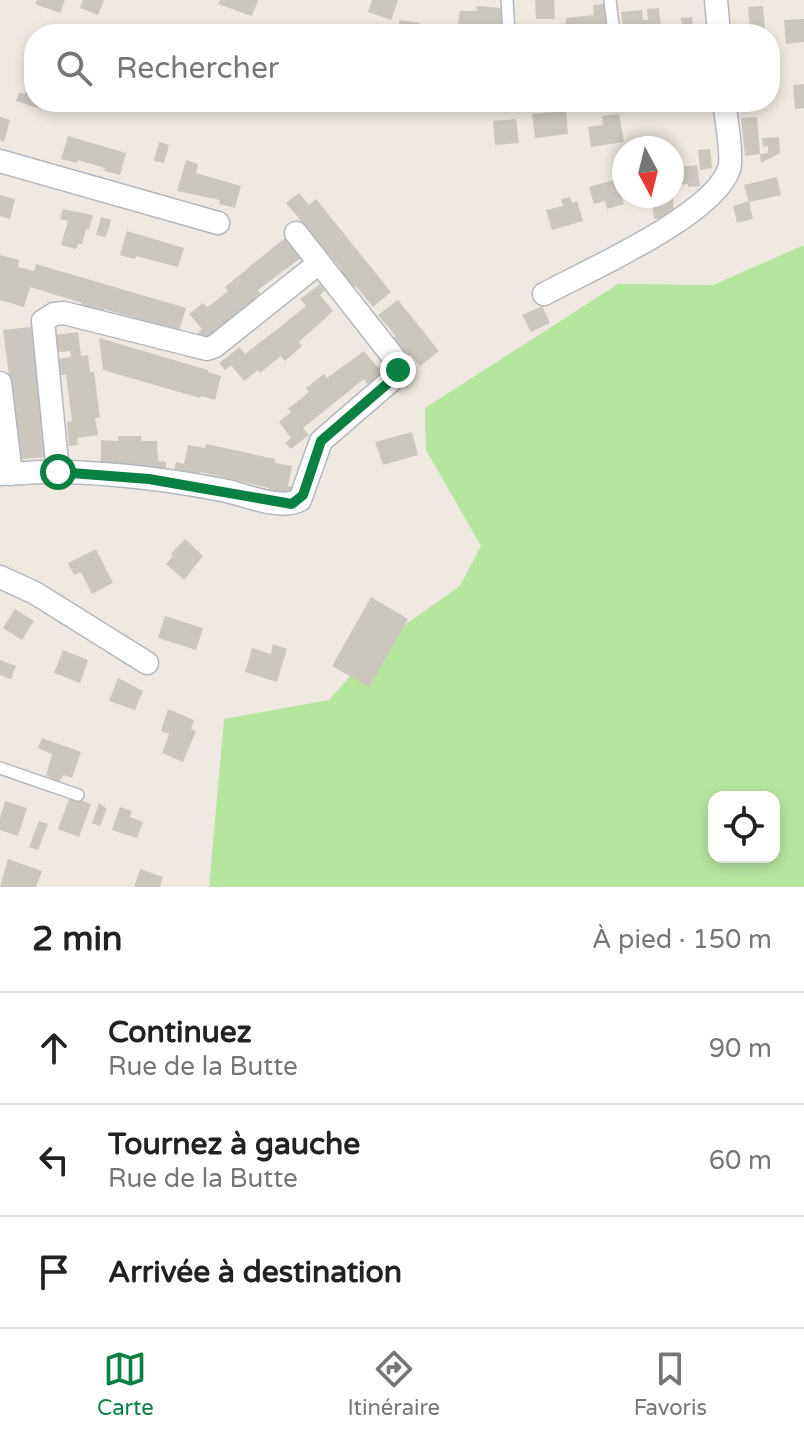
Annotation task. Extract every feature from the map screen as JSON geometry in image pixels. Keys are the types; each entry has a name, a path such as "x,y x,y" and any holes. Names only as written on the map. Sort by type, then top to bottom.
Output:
{"street":[{"path":"716,0 718,24"},
{"path":"544,294 681,221 714,195 730,168 725,112"},
{"path":"0,161 218,223"},
{"path":"0,383 6,474 58,472 149,479 223,490 278,503 292,504 300,500 321,441 394,378 398,363 296,233"},
{"path":"58,472 43,321 54,314 64,313 207,349 215,346 319,263"},
{"path":"0,577 35,593 147,663"}],"lane":[{"path":"507,0 508,24"},
{"path":"610,0 613,24"},
{"path":"0,768 78,795"}],"green space":[{"path":"804,245 804,887 209,887 224,719 329,700 379,643 460,586 481,546 426,450 425,408 618,284 713,285"}],"building":[{"path":"37,0 65,0 60,13 35,4"},
{"path":"83,0 104,0 98,15 80,8"},
{"path":"220,0 258,0 252,16 218,4"},
{"path":"372,0 398,0 391,20 368,12"},
{"path":"535,0 554,0 555,19 536,19"},
{"path":"605,4 607,24 566,24 566,18 594,15 593,5"},
{"path":"476,6 501,8 502,24 458,24 460,11 477,11"},
{"path":"763,6 765,24 749,24 748,7"},
{"path":"659,8 661,24 623,24 621,12 642,10 643,20 648,20 647,9"},
{"path":"692,17 693,24 682,24 681,18"},
{"path":"804,19 804,42 786,44 784,20"},
{"path":"400,20 420,23 420,24 399,24"},
{"path":"804,84 804,108 795,109 793,85"},
{"path":"19,93 24,94 24,104 16,101"},
{"path":"566,112 568,134 535,138 532,114"},
{"path":"619,114 623,136 612,136 612,144 591,147 588,127 603,125 602,116"},
{"path":"0,117 10,120 4,142 0,140"},
{"path":"757,117 760,154 745,156 741,118"},
{"path":"516,119 519,143 495,145 493,121"},
{"path":"68,136 126,153 120,175 78,160 77,163 61,159"},
{"path":"779,137 780,153 761,163 760,154 768,153 768,146 763,147 762,138"},
{"path":"159,142 169,145 164,163 154,161"},
{"path":"710,149 712,168 700,170 698,150"},
{"path":"186,160 198,164 196,173 241,186 235,208 219,204 220,200 177,191"},
{"path":"697,165 700,186 688,187 688,184 684,184 684,167"},
{"path":"777,177 781,195 749,202 744,185"},
{"path":"612,180 612,208 607,209 605,201 594,204 589,187"},
{"path":"299,193 309,205 316,199 391,292 373,307 356,286 352,290 337,272 341,269 286,203"},
{"path":"0,195 15,199 10,219 0,216"},
{"path":"570,197 572,203 577,201 583,221 552,230 546,210 563,206 561,199"},
{"path":"749,201 753,219 737,223 733,206"},
{"path":"653,208 674,208 674,216 654,219"},
{"path":"63,209 93,215 82,244 78,244 76,249 61,245 68,221 60,219"},
{"path":"101,217 111,220 106,237 96,235"},
{"path":"127,231 184,248 178,267 120,255"},
{"path":"286,237 302,257 258,290 261,295 202,342 196,335 202,329 189,314 203,303 207,307 217,300 228,291 225,287"},
{"path":"0,255 19,260 18,267 34,271 36,264 186,308 179,331 152,323 151,328 129,322 131,317 104,309 103,314 80,307 82,303 30,287 24,307 0,300"},
{"path":"320,284 325,290 320,295 333,311 299,342 302,346 285,361 281,356 244,381 231,365 225,370 219,363 240,347 245,354 275,331 306,306 300,299"},
{"path":"398,300 439,351 420,366 411,355 407,358 392,339 396,336 378,315"},
{"path":"542,306 550,323 531,332 522,315"},
{"path":"31,327 48,457 20,459 3,330"},
{"path":"78,332 81,356 88,355 90,372 94,372 100,418 95,418 98,435 77,438 78,445 69,446 67,422 72,421 66,375 61,375 59,359 71,357 70,351 58,352 56,335"},
{"path":"99,338 221,376 215,400 103,370"},
{"path":"364,351 378,368 383,363 389,369 369,386 364,379 303,428 309,435 291,449 285,443 291,438 279,422 291,412 288,409 309,392 306,388 324,374 327,378"},
{"path":"412,432 418,455 383,465 375,442"},
{"path":"118,436 141,436 141,441 157,441 158,461 166,462 166,470 141,470 141,466 117,465 92,470 92,461 101,461 101,440 118,441"},
{"path":"206,444 275,459 275,463 292,466 288,486 296,488 294,498 268,492 269,488 200,472 199,477 174,471 176,462 184,464 188,445 205,448"},
{"path":"185,539 203,556 184,580 166,564"},
{"path":"96,549 113,583 92,594 81,572 74,575 68,563"},
{"path":"371,597 408,619 369,687 332,666"},
{"path":"15,609 34,621 22,640 3,628"},
{"path":"165,616 203,628 196,650 158,638"},
{"path":"273,644 287,649 277,682 245,672 252,648 271,654"},
{"path":"63,650 88,660 80,683 54,673"},
{"path":"0,660 16,666 11,679 0,675"},
{"path":"118,678 143,691 135,710 109,701"},
{"path":"168,709 194,720 191,729 196,731 183,762 162,753 169,734 161,731"},
{"path":"42,738 81,752 72,778 64,775 59,782 46,776 52,754 38,748"},
{"path":"70,796 91,804 79,837 58,829"},
{"path":"5,801 27,808 18,836 0,830"},
{"path":"99,803 107,809 100,826 92,823"},
{"path":"120,807 132,811 130,817 143,822 137,838 112,830"},
{"path":"39,821 48,824 38,850 29,847"},
{"path":"8,859 42,871 36,887 0,887"},
{"path":"140,869 163,877 160,887 134,887"}],"route":[{"path":"58,472 149,479 292,504 303,495 321,441 394,378 398,370"}]}
